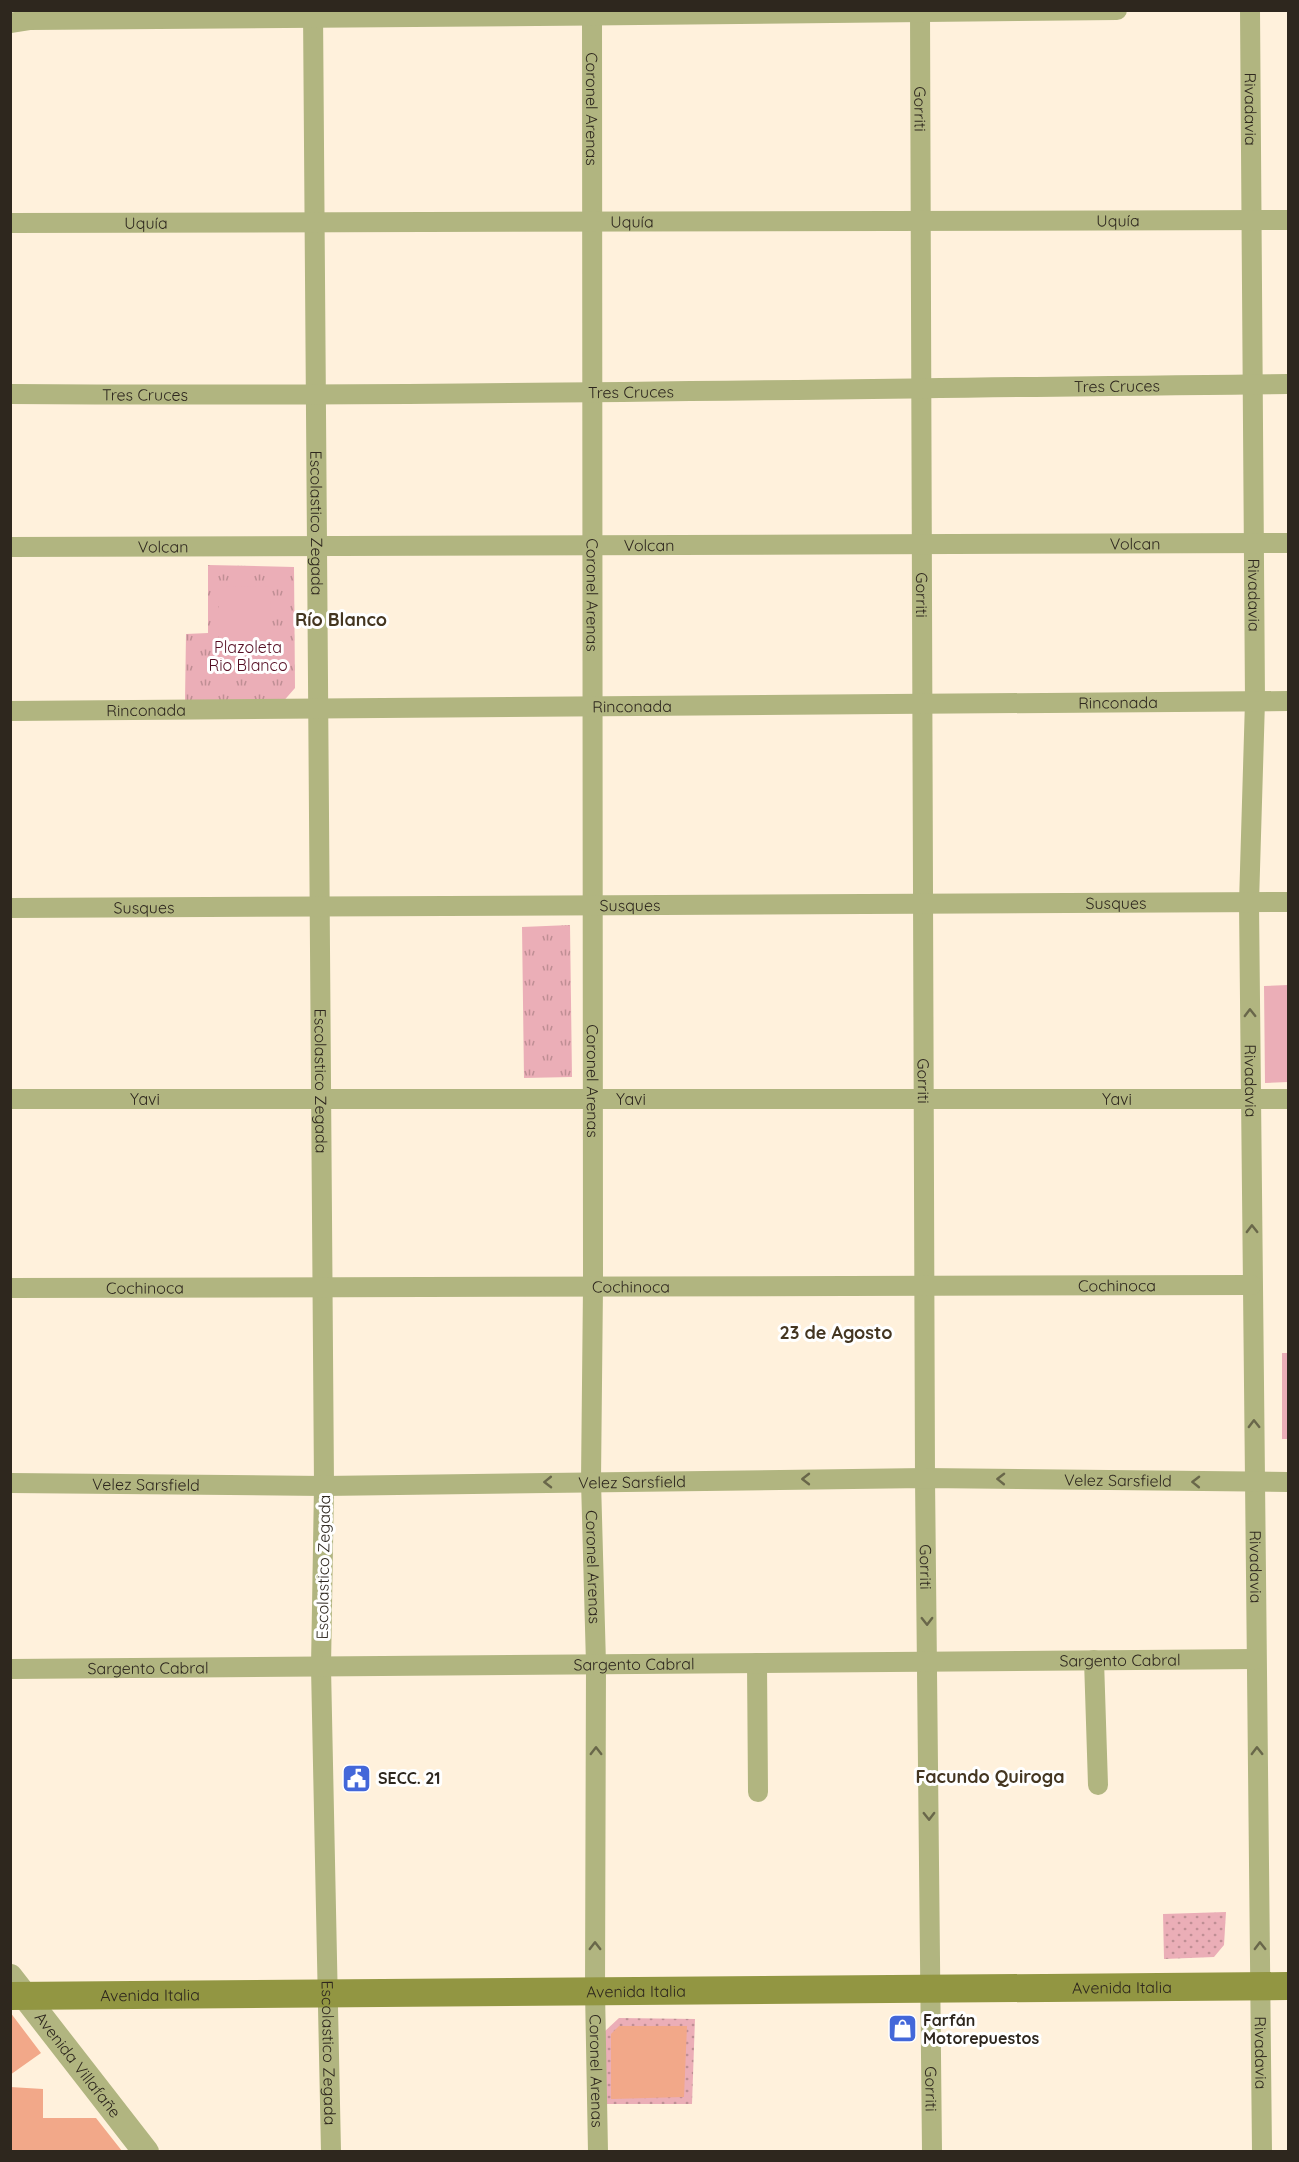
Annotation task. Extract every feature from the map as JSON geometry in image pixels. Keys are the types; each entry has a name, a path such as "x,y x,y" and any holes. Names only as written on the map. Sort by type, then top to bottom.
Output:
{"main road":[{"name":"Avenida Italia","path":"15,1989 327,1993 1288,1986"}],"street":[{"path":"10,23 29,20 313,15 1117,10"},
{"name":"Rivadavia","path":"1250,10 1255,701 1249,903 1250,1099 1262,2151"},
{"name":"Gorriti","path":"920,11 925,1478 932,2151"},
{"name":"Coronel Arenas","path":"592,12 593,1286 591,1481 596,1664 595,1991 598,2151"},
{"name":"Escolastico Zegada","path":"313,15 324,1486 321,1666 331,2151"},
{"name":"Uquía","path":"11,224 1288,220"},
{"name":"Tres Cruces","path":"10,394 317,396 1288,384"},
{"name":"Volcan","path":"10,547 1288,543"},
{"name":"Rinconada","path":"10,711 1288,701"},
{"name":"Susques","path":"10,908 1288,902"},
{"name":"Yavi","path":"10,1099 1288,1099"},
{"name":"Cochinoca","path":"10,1288 1252,1285"},
{"name":"Velez Sarsfield","path":"10,1483 324,1486 925,1478 1288,1482"},
{"name":"Sargento Cabral","path":"10,1669 1256,1659"},
{"path":"1094,1660 1098,1785"},
{"path":"758,1663 758,1792"},
{"name":"Avenida Villafañe","path":"15,1989 146,2151"}],"green space":[{"name":"Plazoleta Rio Blanco","path":"208,565 294,567 295,688 281,704 185,700 186,634 208,633"},
{"path":"219,586 271,587 270,674 218,673"},
{"path":"570,925 572,1077 524,1078 522,927"},
{"path":"1288,985 1288,1082 1265,1083 1264,986"},
{"path":"1282,1353 1288,1353 1288,1439 1282,1439"},
{"path":"1226,1912 1224,1945 1214,1957 1164,1959 1163,1914"},
{"path":"619,2018 695,2019 692,2104 604,2104 604,2032"}],"building":[{"path":"10,2012 41,2053 10,2075"},
{"path":"619,2026 687,2026 684,2097 611,2099 611,2034"},
{"path":"10,2087 43,2089 43,2118 96,2118 122,2151 10,2151"}],"place":[{"name":"SECC. 21","path":"357,1778"},
{"name":"Farfán Motorepuestos","path":"902,2029"}],"district":[{"name":"Río Blanco","path":"341,620"},
{"name":"23 de Agosto","path":"836,1333"},
{"name":"Facundo Quiroga","path":"990,1777"}]}
